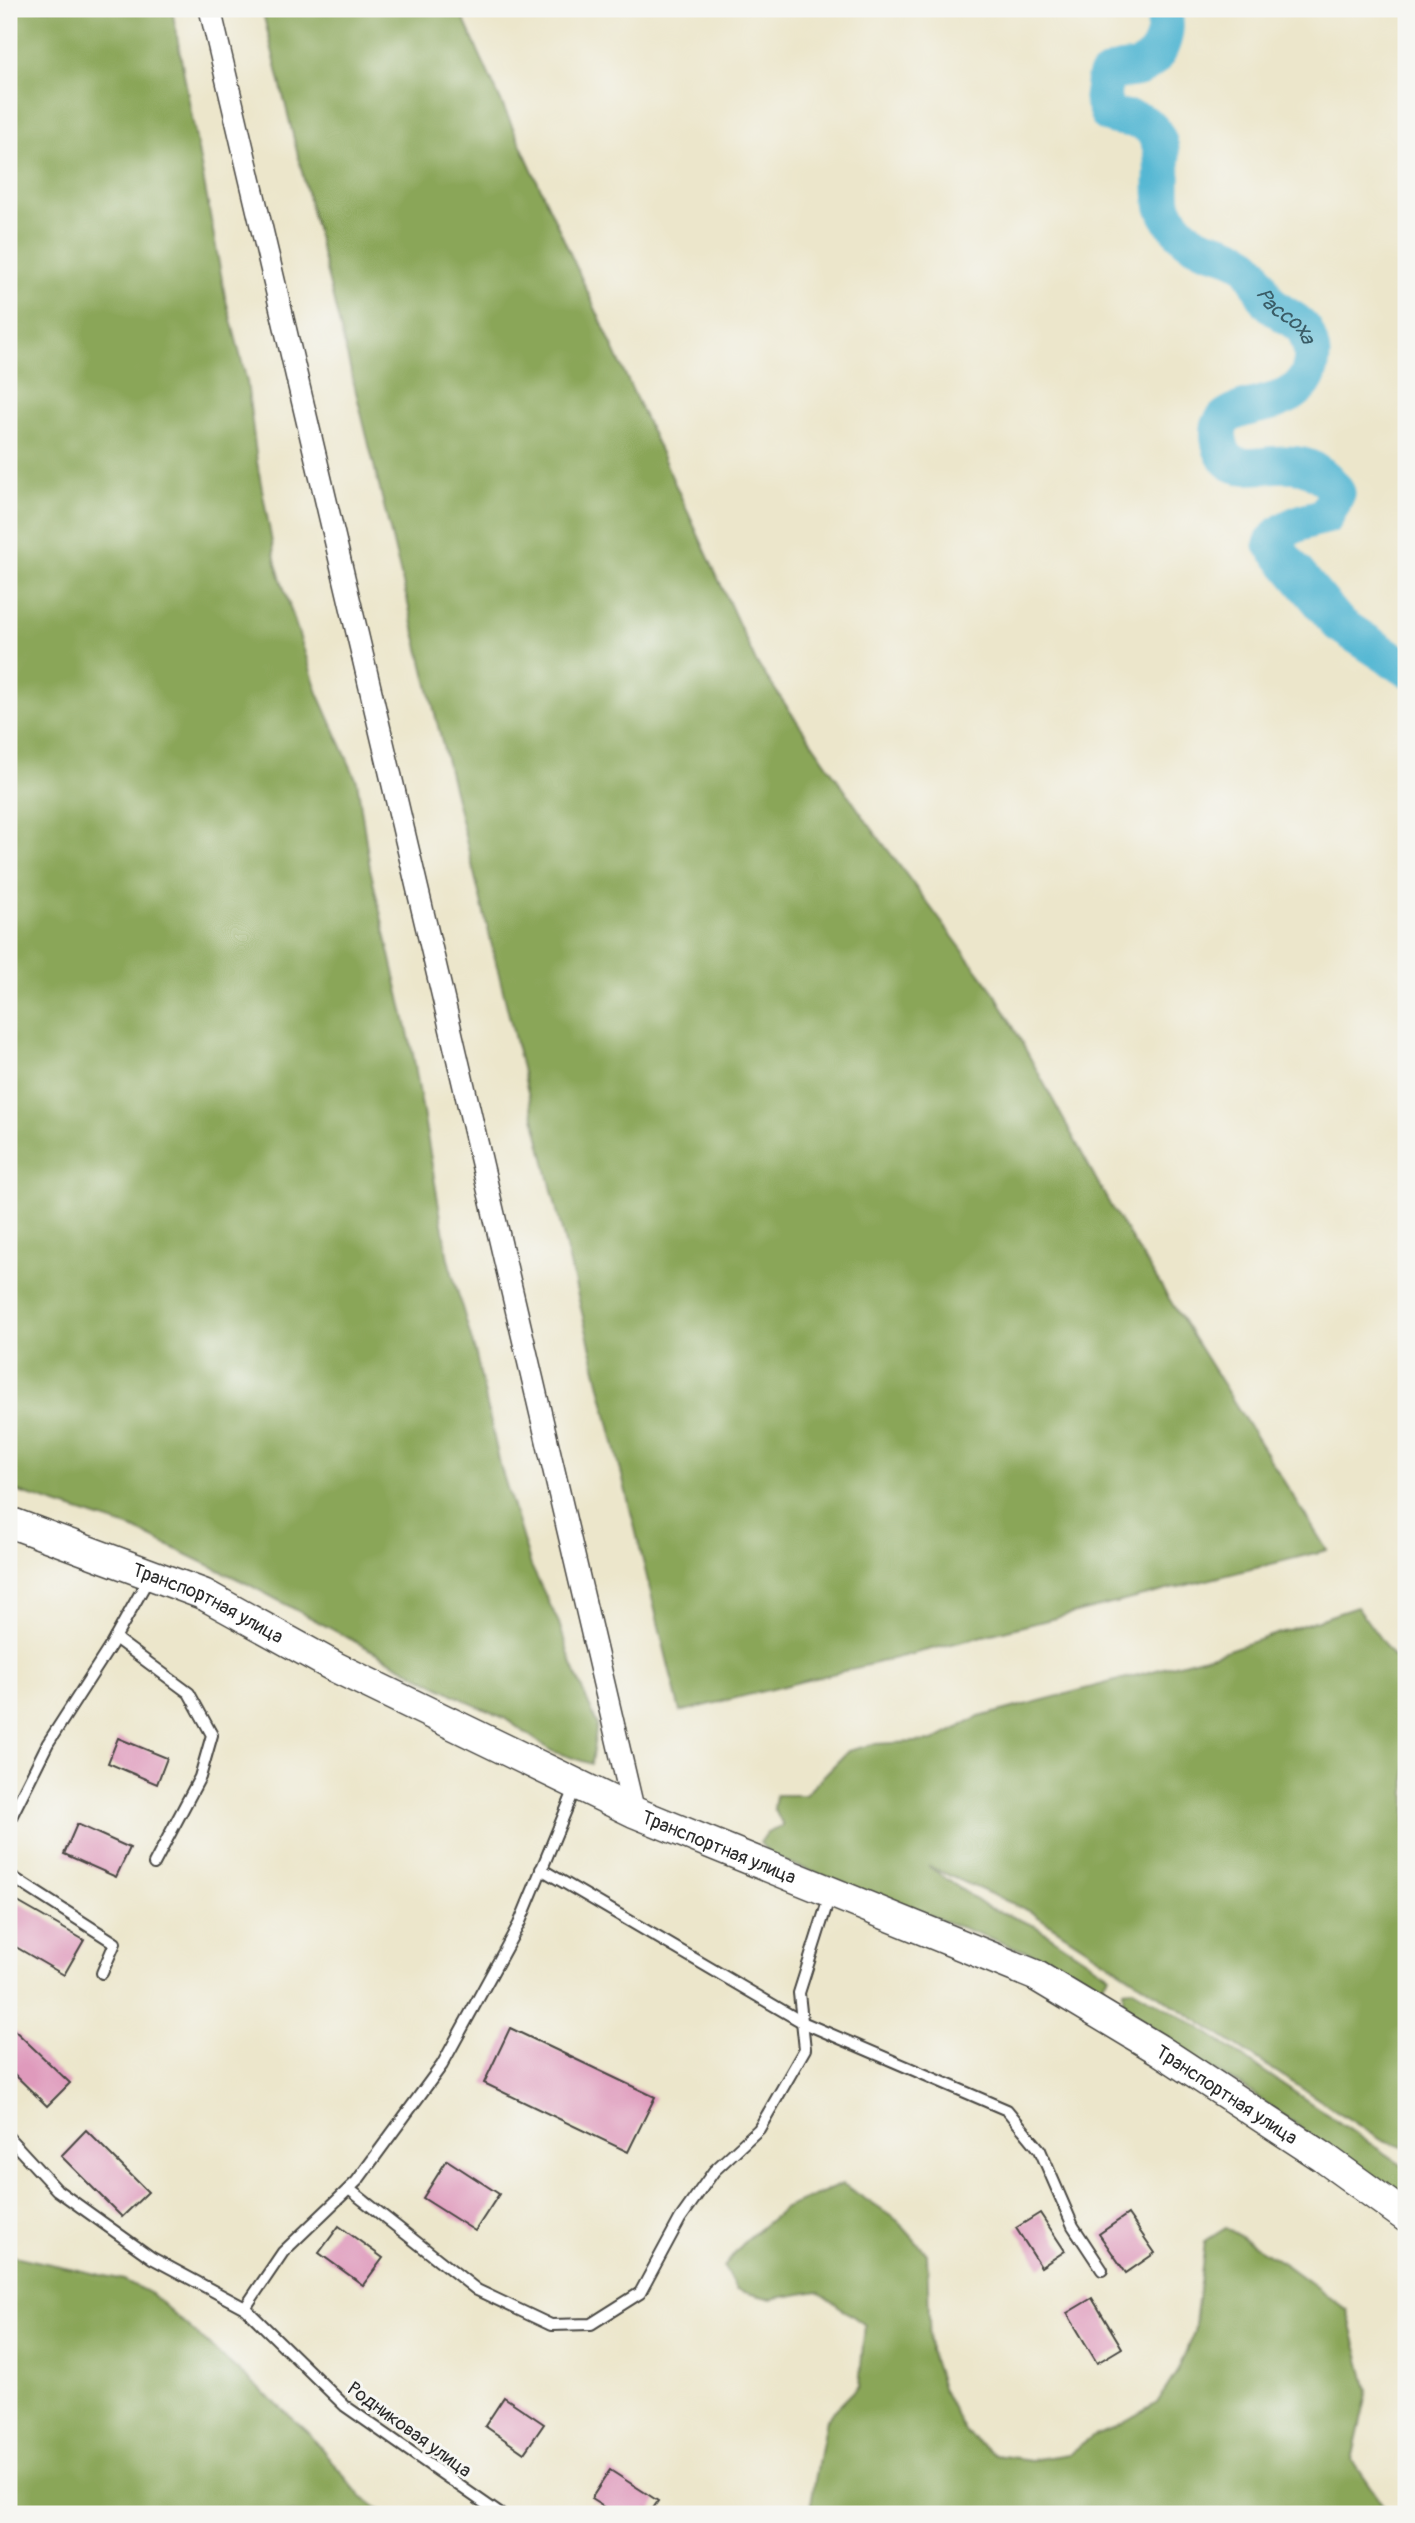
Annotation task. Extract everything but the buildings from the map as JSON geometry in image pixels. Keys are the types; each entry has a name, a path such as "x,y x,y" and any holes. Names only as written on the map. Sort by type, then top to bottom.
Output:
{"main road":[{"name":"Транспортная улица","path":"9,1522 203,1594 347,1673 634,1812 1035,1975 1158,2049 1323,2157 1406,2217"}],"street":[{"path":"210,9 342,579 530,1357 634,1812"}],"lane":[{"path":"9,1821 48,1743 152,1574"},
{"path":"115,1638 189,1693 212,1735 200,1777 154,1864"},
{"path":"245,2308 283,2252 349,2189 442,2065 519,1924 576,1786"},
{"path":"541,1869 802,2022 1007,2110 1040,2150 1073,2226 1102,2270"},
{"path":"9,1875 115,1943 102,1973"},
{"path":"349,2189 477,2290 551,2325 592,2324 640,2293 687,2209 714,2171 759,2129 804,2049 799,1993 831,1892"},
{"name":"Родниковая улица","path":"9,2138 57,2190 152,2258 245,2308 345,2406 500,2514"}],"green space":[{"path":"9,9 172,9 225,296 247,382 257,462 276,564 318,693 357,781 370,868 413,1054 448,1259 476,1355 500,1465 531,1566 559,1623 572,1665 597,1724 591,1764 552,1751 504,1718 466,1701 246,1583 134,1529 9,1489"},
{"path":"262,9 459,9 756,662 867,822 996,995 1110,1205 1327,1550 680,1712"},
{"path":"1357,1607 1406,1674 1406,2148 1383,2141 1029,1911 928,1866 985,1906 1035,1926 1109,1975 1101,1986 1080,1982 1046,1959 773,1857 760,1843 767,1833 783,1826 774,1808 776,1795 805,1795 848,1751 874,1744 933,1741 979,1717 1213,1655"},
{"path":"1133,1989 1196,2025 1406,2168 1406,2204 1241,2085 1186,2055 1123,2004 1123,1990"},
{"path":"843,2184 898,2221 927,2254 930,2350 943,2390 964,2431 995,2455 1031,2460 1068,2454 1094,2435 1113,2428 1157,2403 1178,2370 1194,2332 1205,2241 1226,2228 1286,2265 1347,2310 1368,2390 1352,2460 1389,2514 809,2514 826,2419 859,2386 865,2325 818,2291 771,2299 736,2290 724,2267 746,2240 785,2208"},
{"path":"9,2255 124,2280 151,2294 308,2432 361,2497 385,2514 9,2514"}],"waterway":[{"name":"Рассоха","path":"1163,9 1164,33 1155,56 1141,67 1116,72 1105,78 1102,98 1108,114 1140,121 1153,131 1161,151 1162,197 1170,220 1192,242 1243,262 1256,277 1268,300 1305,331 1312,353 1306,378 1294,392 1226,417 1219,429 1221,448 1229,461 1240,466 1288,464 1305,467 1322,475 1337,493 1326,516 1288,528 1272,544 1339,624 1406,668"}]}
